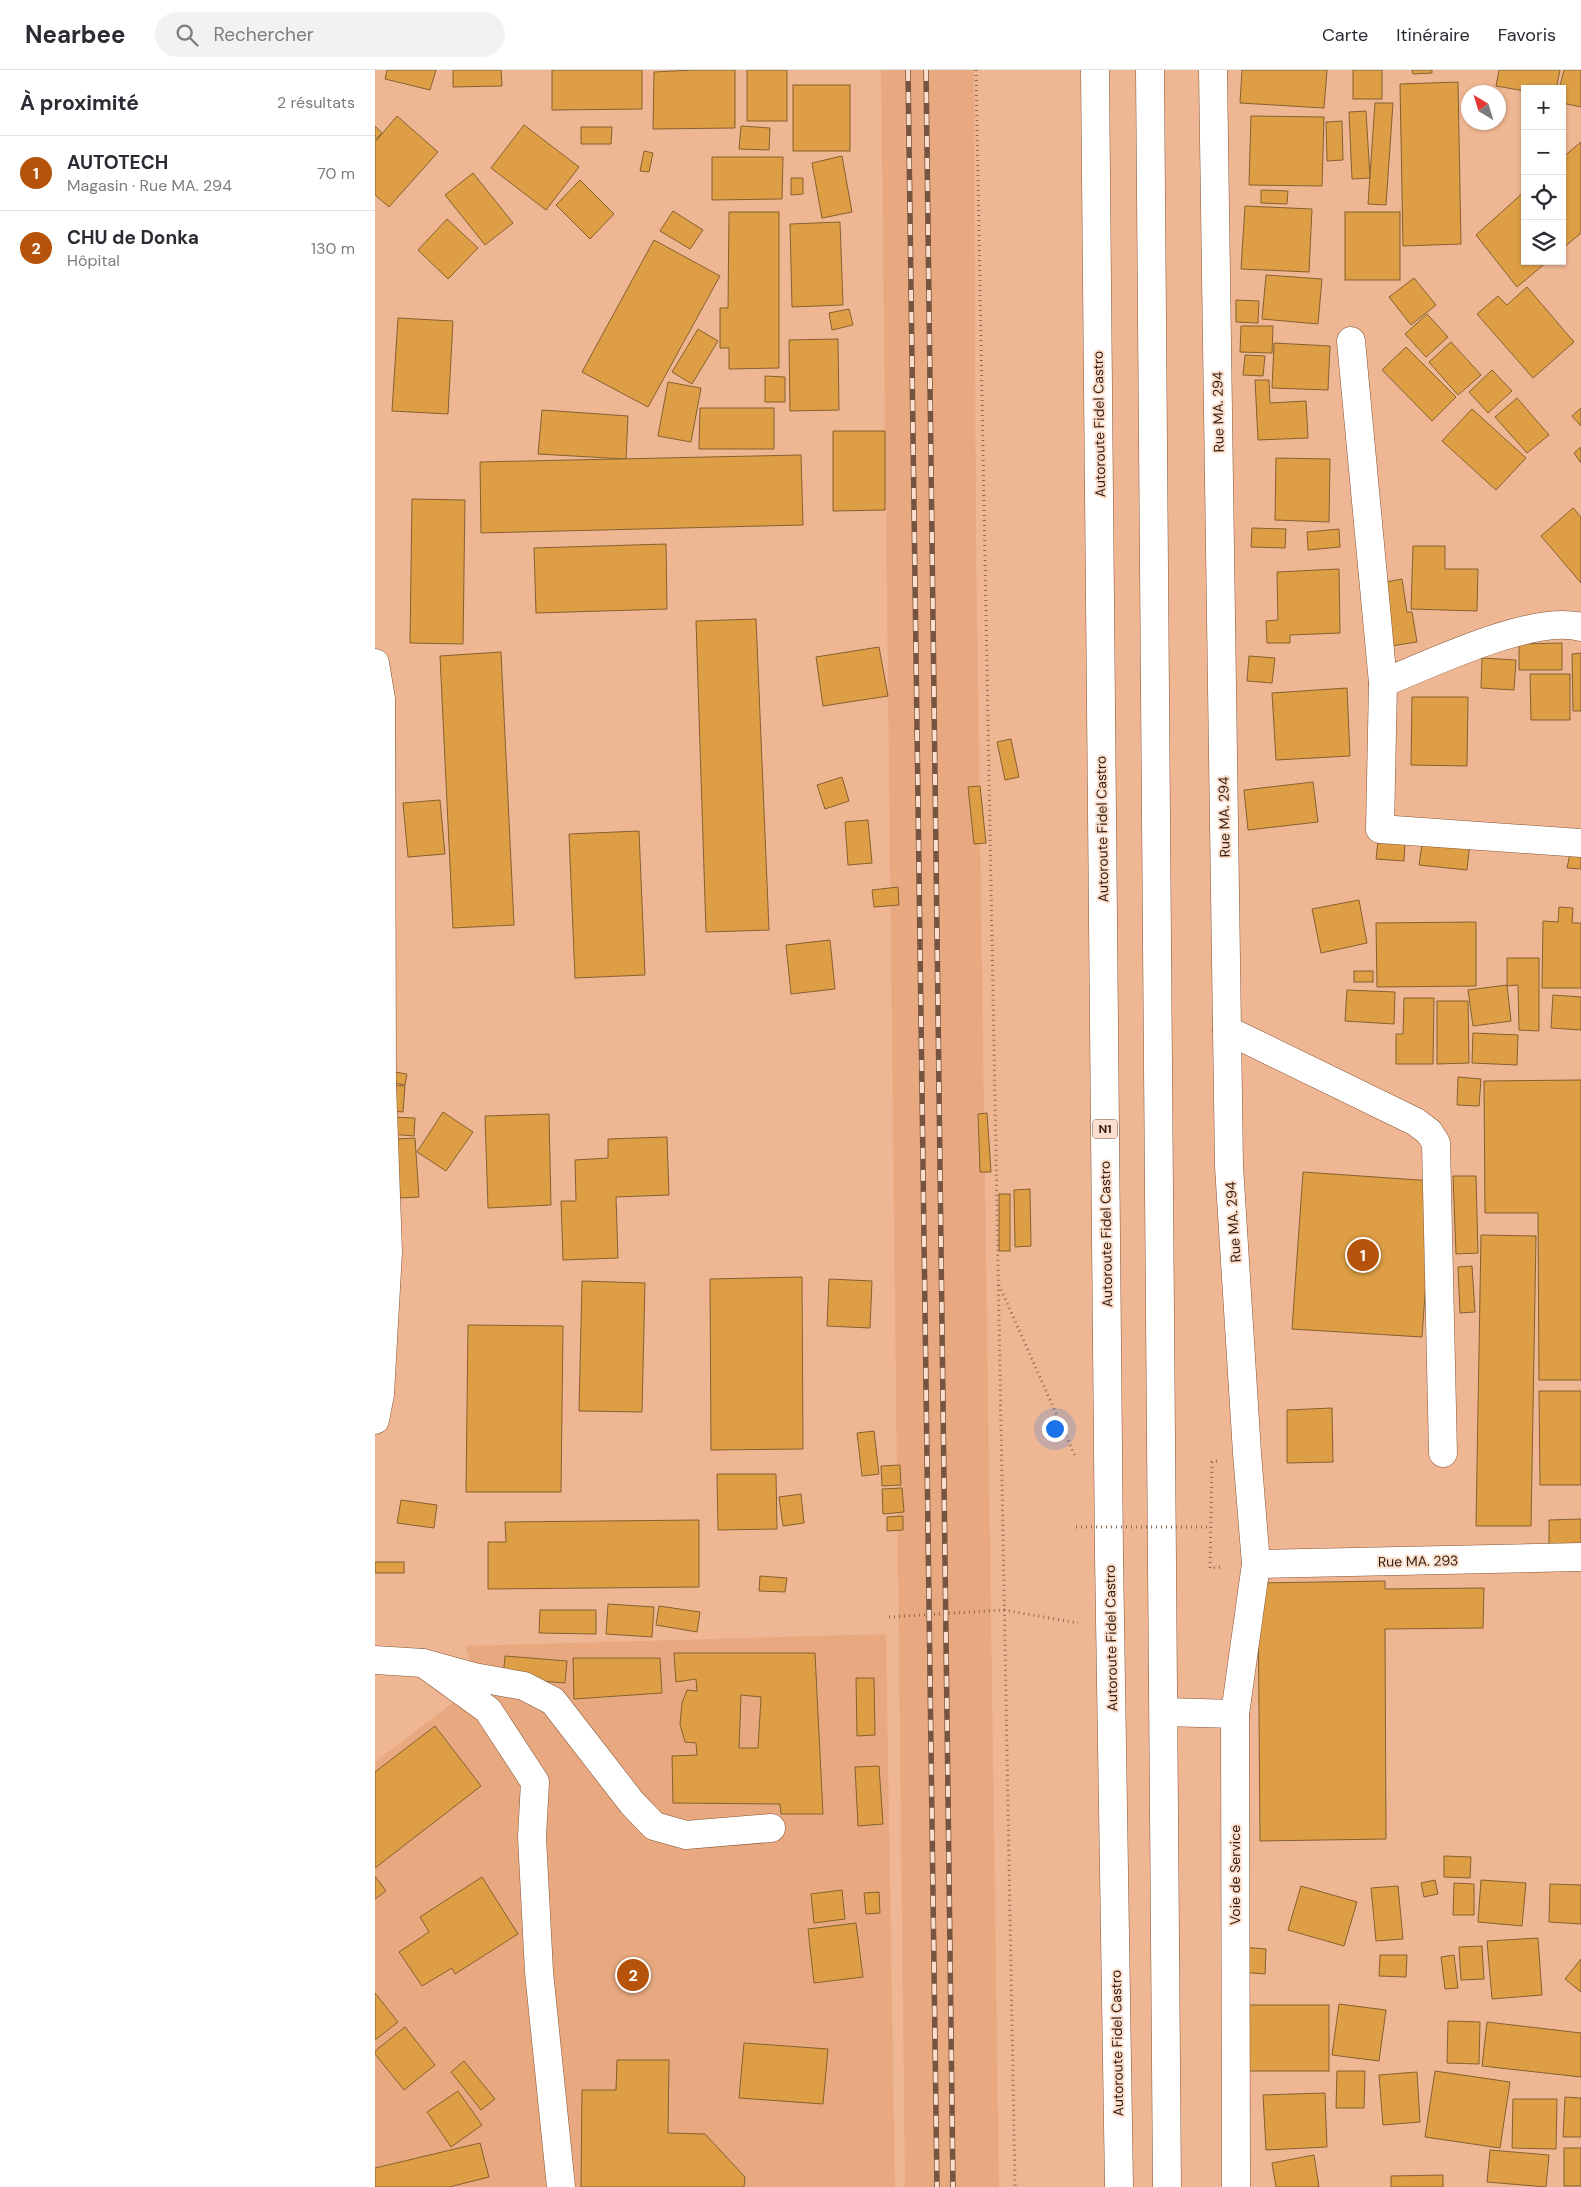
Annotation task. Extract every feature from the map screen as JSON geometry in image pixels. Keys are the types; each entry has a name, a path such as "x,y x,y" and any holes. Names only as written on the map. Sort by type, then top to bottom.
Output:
{"main road":[{"name":"Autoroute Fidel Castro","path":"1095,70 1109,1536 1119,2187"},
{"path":"1150,70 1167,2187"},
{"name":"Rue MA. 294","path":"1213,70 1230,1176 1256,1564"},
{"path":"1351,342 1383,683 1380,829 1581,843"},
{"path":"1383,683 1487,642 1531,628 1573,625 1581,627"},
{"path":"375,663 381,699 377,1086 388,1252 380,1394 375,1420"},
{"path":"1227,1030 1416,1122 1429,1132 1436,1143 1443,1453"},
{"name":"Rue MA. 293","path":"1256,1564 1581,1557"},
{"name":"Voie de Service","path":"1236,2187 1235,1714 1256,1564"},
{"path":"375,1660 423,1663 474,1677 524,1686 553,1701 632,1803 654,1826 686,1835 771,1828"},
{"path":"423,1663 488,1710 535,1782 532,1837 539,1972 561,2187"},
{"path":"1164,1712 1235,1714"}],"path":[{"path":"976,70 1015,2187"},
{"path":"998,1283 1078,1463"},
{"path":"1210,1568 1212,1462"},
{"path":"1076,1527 1211,1526"},
{"path":"889,1616 1004,1610 1078,1624"}],"shaded area":[{"path":"881,70 974,70 976,542 999,2187 905,2187"},
{"path":"886,1634 895,2187 375,2187 375,1762 476,1685 466,1646"}],"building":[{"path":"387,70 436,70 430,90 385,79"},
{"path":"453,70 501,70 502,86 453,87"},
{"path":"552,70 642,70 642,109 552,110"},
{"path":"735,70 735,128 653,129 654,72"},
{"path":"747,70 787,70 787,121 747,121"},
{"path":"1242,70 1327,70 1324,108 1240,103"},
{"path":"1353,70 1382,70 1382,99 1353,99"},
{"path":"1412,70 1432,70 1432,73 1413,74"},
{"path":"1499,70 1560,70 1557,85 1521,85 1521,90 1506,88 1506,85 1496,85"},
{"path":"1564,70 1581,70 1581,107 1566,104 1566,85 1560,85"},
{"path":"1458,82 1461,244 1403,246 1400,84"},
{"path":"793,85 850,85 850,151 793,151"},
{"path":"1375,103 1393,103 1386,205 1368,204"},
{"path":"1366,111 1370,178 1352,179 1349,112"},
{"path":"397,116 438,152 389,207 375,195 375,142"},
{"path":"1251,116 1324,117 1322,186 1249,185"},
{"path":"1342,121 1343,160 1327,161 1326,122"},
{"path":"524,125 579,167 546,210 491,168"},
{"path":"375,126 382,133 375,140"},
{"path":"741,126 770,128 769,150 739,149"},
{"path":"581,127 612,127 611,144 581,144"},
{"path":"1581,142 1581,233 1566,246 1566,175 1566,155"},
{"path":"644,151 653,153 649,172 640,171"},
{"path":"842,156 852,212 822,218 812,163"},
{"path":"712,157 783,157 782,199 712,200"},
{"path":"473,173 513,223 485,245 445,195"},
{"path":"791,178 803,178 803,194 791,195"},
{"path":"580,180 614,214 590,239 556,205"},
{"path":"1261,190 1288,191 1287,204 1261,203"},
{"path":"1521,195 1521,265 1543,265 1517,287 1476,235"},
{"path":"1245,206 1312,209 1309,272 1241,269"},
{"path":"673,211 703,230 690,249 660,231"},
{"path":"729,212 779,212 779,368 729,369 729,348 720,348 720,308 728,308"},
{"path":"1345,212 1400,212 1400,280 1345,280"},
{"path":"447,219 478,248 448,279 418,250"},
{"path":"840,222 843,305 792,307 790,224"},
{"path":"654,240 720,276 648,407 582,372"},
{"path":"1266,275 1322,279 1318,324 1262,319"},
{"path":"1414,278 1436,305 1411,325 1389,297"},
{"path":"1527,287 1574,342 1533,378 1477,314 1498,296 1507,305"},
{"path":"1236,300 1259,301 1258,323 1236,322"},
{"path":"849,309 853,325 832,330 829,313"},
{"path":"1427,314 1448,337 1426,357 1405,334"},
{"path":"398,318 453,321 448,414 392,411"},
{"path":"1241,326 1273,326 1272,353 1240,352"},
{"path":"698,329 718,341 692,384 672,372"},
{"path":"838,339 839,410 790,411 789,340"},
{"path":"1451,342 1481,375 1458,395 1429,362"},
{"path":"1274,343 1330,346 1328,390 1272,388"},
{"path":"1406,347 1456,397 1432,421 1382,370"},
{"path":"1245,355 1265,356 1263,376 1243,375"},
{"path":"1492,370 1512,391 1488,413 1469,392"},
{"path":"765,376 785,377 785,402 765,402"},
{"path":"1255,380 1269,380 1270,403 1306,401 1308,438 1258,440"},
{"path":"668,382 701,388 691,442 658,436"},
{"path":"1517,398 1549,435 1527,453 1495,417"},
{"path":"700,408 774,408 774,449 699,449"},
{"path":"1581,408 1581,426 1572,416"},
{"path":"1472,409 1526,458 1496,490 1442,441"},
{"path":"542,410 628,416 626,459 538,454"},
{"path":"833,431 885,431 885,510 833,511"},
{"path":"1581,447 1581,463 1574,453"},
{"path":"801,455 803,525 481,533 480,462"},
{"path":"1276,458 1330,459 1329,522 1275,520"},
{"path":"412,499 465,500 463,644 410,643"},
{"path":"1573,508 1581,517 1581,583 1541,536"},
{"path":"1252,528 1286,529 1285,548 1251,547"},
{"path":"1339,529 1340,547 1308,550 1307,532"},
{"path":"666,544 667,609 536,613 534,548"},
{"path":"1413,546 1445,546 1445,569 1478,569 1477,611 1411,609"},
{"path":"1339,569 1340,633 1290,635 1290,643 1267,643 1266,621 1278,620 1277,572"},
{"path":"1402,579 1407,612 1412,612 1417,642 1391,646 1381,583"},
{"path":"756,619 769,930 706,932 696,621"},
{"path":"1562,643 1562,670 1519,670 1519,644"},
{"path":"879,647 888,696 823,706 816,657"},
{"path":"501,652 514,925 453,928 440,656"},
{"path":"1581,653 1581,711 1573,711 1572,654"},
{"path":"1249,656 1275,658 1272,683 1247,681"},
{"path":"1482,658 1516,660 1514,690 1481,688"},
{"path":"1530,674 1570,674 1570,720 1531,720"},
{"path":"1347,688 1350,756 1276,760 1272,693"},
{"path":"1412,697 1468,697 1467,766 1411,765"},
{"path":"1011,739 1019,777 1005,780 997,742"},
{"path":"842,777 849,801 825,809 817,785"},
{"path":"1313,782 1318,822 1248,830 1244,790"},
{"path":"980,786 986,843 974,844 968,787"},
{"path":"440,800 445,854 408,857 403,803"},
{"path":"868,820 872,863 848,865 845,822"},
{"path":"639,831 645,975 575,978 569,834"},
{"path":"1423,837 1470,842 1467,870 1419,865"},
{"path":"1378,841 1405,843 1404,861 1376,859"},
{"path":"1571,849 1581,851 1581,869 1567,868"},
{"path":"898,887 899,905 874,907 872,890"},
{"path":"1359,900 1367,943 1321,953 1312,909"},
{"path":"1559,907 1573,908 1572,923 1581,923 1581,988 1542,988 1543,921 1558,922"},
{"path":"1476,922 1476,986 1377,987 1376,923"},
{"path":"830,940 835,989 791,994 786,945"},
{"path":"1507,958 1539,958 1539,1031 1519,1030 1518,985 1507,986"},
{"path":"1354,971 1373,971 1373,982 1354,982"},
{"path":"1507,985 1511,1021 1473,1026 1468,990"},
{"path":"1347,990 1395,992 1394,1024 1345,1021"},
{"path":"1553,995 1581,997 1581,1030 1551,1028"},
{"path":"1404,998 1434,998 1433,1064 1396,1064 1396,1034 1403,1034"},
{"path":"1437,1001 1468,1001 1469,1063 1437,1064"},
{"path":"1473,1033 1518,1035 1517,1065 1472,1063"},
{"path":"395,1072 407,1074 405,1085 393,1083"},
{"path":"1458,1077 1481,1079 1479,1106 1457,1105"},
{"path":"1581,1080 1581,1380 1539,1380 1538,1213 1485,1213 1484,1081"},
{"path":"388,1085 405,1086 403,1112 387,1111"},
{"path":"443,1112 473,1132 446,1171 417,1152"},
{"path":"987,1113 991,1172 980,1172 978,1114"},
{"path":"549,1114 551,1205 488,1208 485,1116"},
{"path":"390,1117 415,1118 414,1136 389,1134"},
{"path":"667,1137 669,1195 616,1197 618,1258 563,1260 561,1201 576,1201 575,1160 608,1158 608,1139"},
{"path":"415,1138 419,1197 400,1198 396,1139"},
{"path":"1303,1172 1433,1181 1422,1337 1292,1329"},
{"path":"1453,1176 1476,1176 1478,1253 1456,1254"},
{"path":"1030,1189 1031,1246 1015,1247 1014,1190"},
{"path":"999,1194 1010,1194 1010,1251 999,1251"},
{"path":"1481,1235 1536,1236 1531,1526 1476,1526"},
{"path":"1472,1266 1475,1312 1460,1313 1458,1267"},
{"path":"802,1277 803,1449 711,1450 710,1279"},
{"path":"829,1279 872,1281 870,1328 827,1326"},
{"path":"582,1281 645,1283 642,1412 579,1411"},
{"path":"468,1325 563,1326 561,1492 466,1492"},
{"path":"1539,1391 1581,1391 1581,1485 1540,1485"},
{"path":"1332,1408 1333,1462 1287,1463 1287,1410"},
{"path":"874,1431 879,1474 862,1476 857,1433"},
{"path":"900,1465 901,1485 882,1486 881,1466"},
{"path":"717,1474 776,1474 777,1529 718,1530"},
{"path":"902,1488 904,1512 883,1514 882,1489"},
{"path":"801,1494 804,1523 783,1526 779,1497"},
{"path":"401,1500 437,1505 434,1528 397,1523"},
{"path":"903,1516 903,1530 887,1531 887,1517"},
{"path":"1581,1519 1581,1548 1549,1548 1549,1520"},
{"path":"699,1520 699,1587 488,1589 488,1542 506,1542 505,1522"},
{"path":"375,1562 404,1562 404,1573 375,1573"},
{"path":"760,1576 787,1578 785,1592 759,1591"},
{"path":"1385,1581 1385,1589 1484,1588 1483,1628 1385,1629 1386,1839 1260,1841 1258,1583"},
{"path":"608,1604 654,1607 652,1637 606,1634"},
{"path":"659,1606 700,1612 697,1632 656,1625"},
{"path":"540,1610 596,1610 596,1634 539,1633"},
{"path":"674,1653 815,1653 823,1814 781,1814 780,1804 673,1803 672,1756 697,1755 696,1743 685,1742 680,1724 682,1703 687,1690 697,1691 696,1679 676,1682","holes":["741,1695 761,1697 758,1748 739,1748"]},
{"path":"505,1656 567,1661 565,1683 503,1678"},
{"path":"573,1658 660,1658 662,1693 574,1699"},
{"path":"856,1678 874,1678 875,1735 857,1736"},
{"path":"435,1726 481,1786 375,1868 375,1772"},
{"path":"879,1766 883,1824 858,1826 855,1767"},
{"path":"1444,1856 1471,1857 1470,1878 1444,1877"},
{"path":"375,1876 386,1891 375,1899"},
{"path":"482,1877 518,1934 455,1974 452,1968 422,1986 399,1952 429,1932 420,1917"},
{"path":"1435,1880 1438,1894 1424,1897 1421,1883"},
{"path":"1481,1880 1526,1883 1522,1926 1478,1922"},
{"path":"1454,1883 1474,1884 1474,1915 1453,1915"},
{"path":"1550,1884 1581,1885 1581,1924 1549,1922"},
{"path":"1301,1886 1357,1902 1344,1946 1288,1930"},
{"path":"1398,1886 1403,1939 1376,1941 1371,1888"},
{"path":"842,1890 845,1919 814,1923 811,1894"},
{"path":"879,1892 880,1913 866,1914 864,1893"},
{"path":"856,1923 863,1977 814,1983 808,1929"},
{"path":"1538,1938 1542,1995 1492,1999 1487,1941"},
{"path":"1482,1946 1484,1979 1461,1980 1459,1947"},
{"path":"1242,1947 1266,1949 1265,1974 1240,1972"},
{"path":"1380,1955 1407,1955 1406,1977 1379,1976"},
{"path":"1454,1955 1458,1988 1445,1989 1441,1957"},
{"path":"1581,1959 1581,1992 1565,1979"},
{"path":"375,1993 398,2022 375,2040"},
{"path":"1339,2004 1386,2010 1379,2061 1332,2055"},
{"path":"1243,2005 1329,2005 1329,2071 1243,2071"},
{"path":"1448,2021 1480,2022 1479,2064 1447,2063"},
{"path":"1487,2022 1581,2033 1581,2077 1482,2066"},
{"path":"405,2027 435,2065 404,2090 375,2054 375,2051"},
{"path":"744,2043 828,2049 823,2104 739,2098"},
{"path":"617,2060 669,2060 668,2133 705,2134 745,2177 744,2187 581,2187 582,2090 616,2090"},
{"path":"464,2061 495,2099 481,2110 451,2072"},
{"path":"1337,2071 1365,2071 1364,2108 1336,2108"},
{"path":"1435,2071 1510,2082 1500,2148 1425,2137"},
{"path":"1417,2072 1420,2122 1383,2125 1379,2075"},
{"path":"458,2091 482,2125 451,2147 427,2112"},
{"path":"1325,2093 1327,2147 1266,2150 1263,2095"},
{"path":"1565,2097 1581,2098 1581,2137 1563,2137"},
{"path":"1513,2099 1557,2099 1556,2149 1512,2148"},
{"path":"480,2143 489,2177 449,2187 375,2187 375,2168"},
{"path":"1564,2148 1581,2148 1581,2186 1564,2186"},
{"path":"1490,2150 1549,2155 1546,2187 1487,2182"},
{"path":"1314,2155 1319,2187 1276,2187 1272,2163"},
{"path":"1443,2175 1443,2187 1391,2187 1391,2176"}],"railway":[{"path":"908,70 937,2187"},
{"path":"926,70 953,2187"}],"place":[{"name":"AUTOTECH","path":"1363,1255"},
{"name":"CHU de Donka","path":"633,1975"}]}
